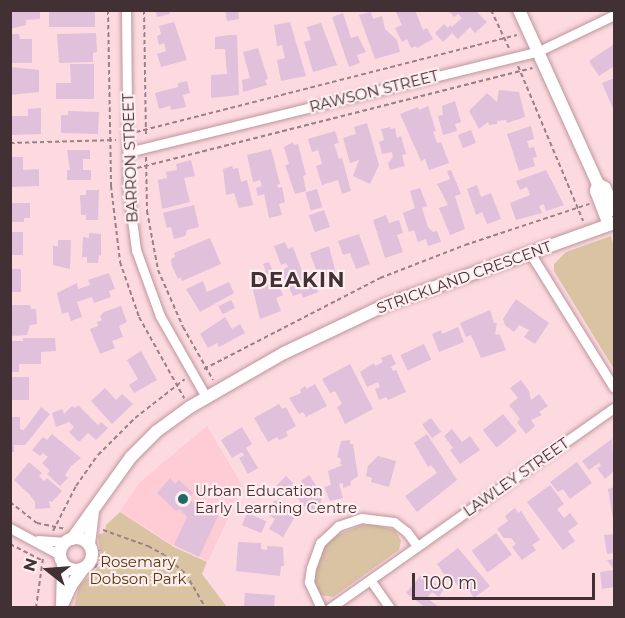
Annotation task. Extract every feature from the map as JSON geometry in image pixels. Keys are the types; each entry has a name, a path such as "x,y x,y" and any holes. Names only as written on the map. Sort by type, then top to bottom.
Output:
{"street":[{"name":"BARRON STREET","path":"126,10 130,219 145,280 160,316 206,397"},
{"path":"519,10 546,64 598,184 605,188 615,210"},
{"name":"RAWSON STREET","path":"128,152 539,51 615,15"},
{"path":"598,184 596,191 612,224"},
{"name":"STRICKLAND CRESCENT","path":"69,540 93,512 131,457 157,431 206,397 284,353 385,304 612,224"},
{"path":"530,253 615,388"},
{"name":"LAWLEY STREET","path":"330,608 615,408"},
{"name":"STRICKLAND CRESCENT","path":"89,544 93,512"},
{"path":"321,608 309,582 313,561 320,543 338,526 362,518 378,518 394,522 407,532 417,546"},
{"path":"10,528 33,540 73,570 84,569"},
{"path":"33,540 79,538 89,544 93,558 72,584 62,606"},
{"path":"62,606 61,560 69,540"},
{"path":"371,581 390,608"}],"path":[{"path":"144,10 147,211 158,270 183,327 219,390"},
{"path":"491,10 514,56 578,207"},
{"path":"10,142 128,136 530,32"},
{"path":"128,170 546,64"},
{"path":"10,502 37,523 55,527"},
{"path":"103,530 148,546 164,555 186,574 206,608"},
{"path":"10,544 43,561 36,608"}],"shaded area":[{"name":"Urban Education Early Learning Centre","path":"207,426 243,487 208,561 173,545 120,511 139,483"}],"green space":[{"path":"611,236 614,247 614,369 554,271 554,264 566,252"},
{"name":"Rosemary Dobson Park","path":"120,512 174,547 207,562 202,574 227,607 74,607 79,586 98,568 101,557 98,535 105,532 106,525"},
{"path":"362,525 375,525 395,530 401,541 399,550 333,597 320,595 315,587 315,569 324,548 335,536"}],"building":[{"path":"10,10 40,10 40,19 26,20 26,25 10,29"},
{"path":"49,10 95,10 95,27 49,27"},
{"path":"155,10 169,10 170,14 157,17"},
{"path":"225,10 238,10 239,19 227,21"},
{"path":"395,10 415,10 423,30 427,28 433,39 417,48 416,46 411,48 407,39 402,42 395,28 402,25"},
{"path":"448,10 475,10 487,22 475,33 470,27 458,39 452,33 443,42 435,33 444,24 448,28 450,25 452,27 462,18 458,14 454,17"},
{"path":"371,12 373,19 382,16 385,29 397,40 400,52 375,59 359,15"},
{"path":"343,13 351,38 358,36 366,52 357,55 360,63 349,67 332,17"},
{"path":"174,22 187,60 161,67 157,54 166,51 164,43 159,45 157,36 161,34 159,26"},
{"path":"290,22 306,76 281,81 277,60 285,58 282,45 277,46 274,25"},
{"path":"321,23 337,65 313,72 304,42 311,40 307,27"},
{"path":"96,33 97,52 93,53 93,62 59,63 57,34"},
{"path":"10,34 19,34 20,39 32,39 32,63 10,63"},
{"path":"237,35 239,95 211,98 211,75 227,74 225,49 215,49 215,37"},
{"path":"614,44 614,66 599,76 589,61"},
{"path":"258,48 268,79 265,80 267,85 243,92 242,80 250,78 243,52"},
{"path":"70,64 94,64 94,99 56,99 56,83 71,83"},
{"path":"10,67 39,70 39,92 10,95"},
{"path":"614,78 614,111 602,83"},
{"path":"187,81 190,93 183,95 186,107 171,110 170,106 159,109 155,93 178,87 178,83"},
{"path":"499,90 519,92 525,117 507,123 506,120 497,121 497,124 489,125 488,122 479,129 469,111 487,93 497,102"},
{"path":"455,101 461,122 455,124 457,131 443,135 438,116 443,115 442,106"},
{"path":"428,106 436,131 433,132 437,143 441,142 449,163 429,170 425,159 421,161 400,114"},
{"path":"41,108 41,134 10,135 10,116 28,116 28,109"},
{"path":"68,111 99,112 98,134 61,133 61,115 68,115"},
{"path":"367,123 379,165 370,184 353,176 359,160 350,163 343,138 356,134 354,127"},
{"path":"531,126 534,139 527,141 529,148 534,147 537,157 533,158 535,166 519,171 507,134"},
{"path":"395,128 397,138 401,136 406,154 402,155 405,166 390,170 388,163 393,157 392,152 382,154 379,142 384,140 381,129"},
{"path":"471,130 476,143 463,148 458,135"},
{"path":"335,131 339,143 334,144 339,159 342,158 351,191 342,194 338,180 322,185 316,166 322,164 318,150 312,152 308,139"},
{"path":"293,142 294,145 298,144 306,175 303,176 306,191 295,194 285,165 289,164 284,147"},
{"path":"271,149 280,184 277,185 278,188 282,187 285,202 279,204 282,215 269,218 264,194 258,196 256,188 262,186 260,180 253,182 247,155"},
{"path":"67,150 90,150 90,159 83,159 83,170 91,170 91,180 67,180 67,170 70,170"},
{"path":"10,157 23,157 23,170 39,169 39,186 10,187"},
{"path":"191,160 195,176 184,178 190,202 162,209 158,180 167,178 166,172 177,170 176,164"},
{"path":"232,166 233,169 238,168 241,182 247,180 253,205 239,208 234,193 226,195 223,169"},
{"path":"451,170 461,194 455,196 465,229 450,235 439,208 448,205 437,184 450,179 447,171"},
{"path":"546,170 564,205 546,211 544,204 539,206 542,213 516,220 510,203 530,195 527,187 520,190 516,181"},
{"path":"477,185 481,197 491,193 501,219 487,224 482,212 476,215 467,189"},
{"path":"420,188 427,206 422,208 428,227 433,232 437,231 441,242 428,246 426,239 418,242 414,230 409,232 403,213 415,208 410,191"},
{"path":"317,189 322,207 311,211 305,192"},
{"path":"86,190 99,190 98,220 86,220 86,215 81,215 80,195 86,195"},
{"path":"10,203 30,203 30,218 24,218 24,222 10,222"},
{"path":"194,205 199,227 187,230 185,236 174,239 171,227 167,228 163,213"},
{"path":"324,210 330,227 315,232 309,215"},
{"path":"386,215 389,223 399,220 403,233 397,235 403,252 385,258 373,220"},
{"path":"10,232 23,232 23,255 10,255"},
{"path":"89,233 101,234 101,256 99,255 98,263 87,263 87,257 82,257 83,237 89,238"},
{"path":"359,234 370,264 356,269 350,253 343,255 338,241"},
{"path":"210,238 221,264 182,281 181,277 178,279 172,266 171,259 175,257 174,253"},
{"path":"58,240 71,240 70,269 53,265 53,246 58,246"},
{"path":"285,242 288,249 293,247 306,281 313,279 318,292 303,298 301,293 293,296 281,271 288,267 286,263 281,265 274,246"},
{"path":"329,246 336,274 320,280 310,253"},
{"path":"269,262 283,295 276,298 281,311 260,319 252,286 260,283 257,274 266,271 263,264"},
{"path":"10,269 21,269 21,292 10,292"},
{"path":"109,273 115,289 109,291 111,297 94,303 92,297 77,302 82,317 71,321 68,312 62,314 57,293 77,283 78,289 90,285 88,280"},
{"path":"203,281 207,292 229,282 234,293 200,312 186,289"},
{"path":"516,299 549,323 535,344 524,337 529,330 519,325 514,332 505,325 503,319"},
{"path":"231,300 235,308 223,314 219,306"},
{"path":"10,305 30,305 31,309 36,309 37,324 30,325 27,335 10,336"},
{"path":"121,306 127,322 119,326 123,337 112,341 115,348 100,354 90,329 98,326 97,322 102,320 100,316 104,312"},
{"path":"490,310 494,323 497,323 495,334 500,335 506,350 481,358 471,335 466,337 460,323"},
{"path":"225,317 232,329 240,324 245,333 219,347 217,343 208,348 200,334"},
{"path":"458,327 464,342 439,352 432,334 441,330 442,334"},
{"path":"23,338 55,338 56,351 41,352 41,364 19,364 19,372 10,372 10,341 23,341"},
{"path":"424,344 431,359 408,370 400,355"},
{"path":"141,351 157,380 134,393 129,385 138,379 127,360"},
{"path":"391,354 396,364 391,367 393,371 396,370 406,392 388,400 386,397 379,400 375,389 380,387 378,382 367,387 360,372 374,363 375,366 383,362 381,358"},
{"path":"350,364 373,409 345,424 337,407 342,404 335,391 330,393 322,379"},
{"path":"10,377 29,377 29,400 10,400"},
{"path":"521,380 529,391 531,400 539,394 548,406 539,412 542,415 531,420 535,426 526,434 517,422 520,419 509,405 518,398 510,388"},
{"path":"315,384 327,406 306,417 303,412 299,414 289,398 301,393 300,390 305,386 307,389"},
{"path":"105,388 116,400 122,394 133,404 112,424 91,401"},
{"path":"279,404 282,409 286,407 296,426 286,432 288,436 279,440 277,437 268,442 254,418"},
{"path":"78,405 98,425 101,422 108,428 96,440 88,433 79,442 69,432 74,427 69,422 56,427 52,413 62,409 64,414 72,406 75,408"},
{"path":"41,407 50,414 25,445 14,445 14,452 10,452 10,417 20,417 20,429 24,430"},
{"path":"503,414 517,431 497,447 483,430"},
{"path":"431,418 441,432 432,438 422,424"},
{"path":"242,427 252,444 246,448 258,468 248,474 239,458 244,455 242,452 232,458 221,440"},
{"path":"452,429 462,442 470,436 480,450 460,464 450,450 453,448 444,436"},
{"path":"52,434 81,458 71,466 65,475 68,478 60,486 47,474 50,471 42,463 48,457 43,453 40,456 32,450 43,437 47,440"},
{"path":"427,434 457,480 417,512 405,496 437,473 431,465 428,467 414,443"},
{"path":"612,439 614,471 605,479 597,468 601,466 599,463 589,470 582,461"},
{"path":"350,440 350,444 353,444 358,476 350,482 351,485 343,488 343,483 339,484 343,498 330,501 324,487 331,485 328,471 343,465 340,464 341,459 337,457 341,441"},
{"path":"378,456 396,461 389,487 371,482 372,478 366,476 368,466"},
{"path":"29,462 42,473 39,476 44,481 47,478 62,491 52,502 49,501 50,508 35,509 35,502 30,495 14,480"},
{"path":"577,462 592,483 570,499 563,489 558,492 550,482"},
{"path":"309,475 322,494 320,510 315,509 314,513 307,511 307,505 304,507 296,496 306,488 301,481"},
{"path":"286,476 295,485 283,497 274,488"},
{"path":"170,478 175,484 179,480 193,493 189,498 193,503 194,501 199,503 200,500 216,507 215,510 220,512 199,557 174,545 187,517 180,509 176,511 157,493"},
{"path":"550,485 564,504 557,509 564,518 570,513 578,524 568,531 575,541 563,550 527,502"},
{"path":"614,487 614,519 613,519 608,489"},
{"path":"275,500 297,513 283,537 269,529 275,519 266,514"},
{"path":"515,508 518,513 521,511 540,540 532,545 536,550 522,560 512,547 516,544 511,538 504,538 497,529 508,521 505,516"},
{"path":"247,513 266,521 261,533 242,525"},
{"path":"496,533 512,555 488,572 472,551"},
{"path":"614,534 614,553 607,554 604,535"},
{"path":"238,542 261,543 261,549 267,550 267,546 283,547 284,566 281,566 280,576 236,571"},
{"path":"458,548 490,586 474,598 467,588 462,591 454,581 451,584 437,564"},
{"path":"614,559 614,570 607,560"},
{"path":"614,570 614,587 602,589 600,572"},
{"path":"422,574 444,589 439,597 432,592 427,598 440,608 426,608 406,593"},
{"path":"245,593 275,595 274,608 244,608"}],"place":[{"name":"Urban Education Early Learning Centre","path":"183,499"}],"district":[{"name":"DEAKIN","path":"298,280"}]}
